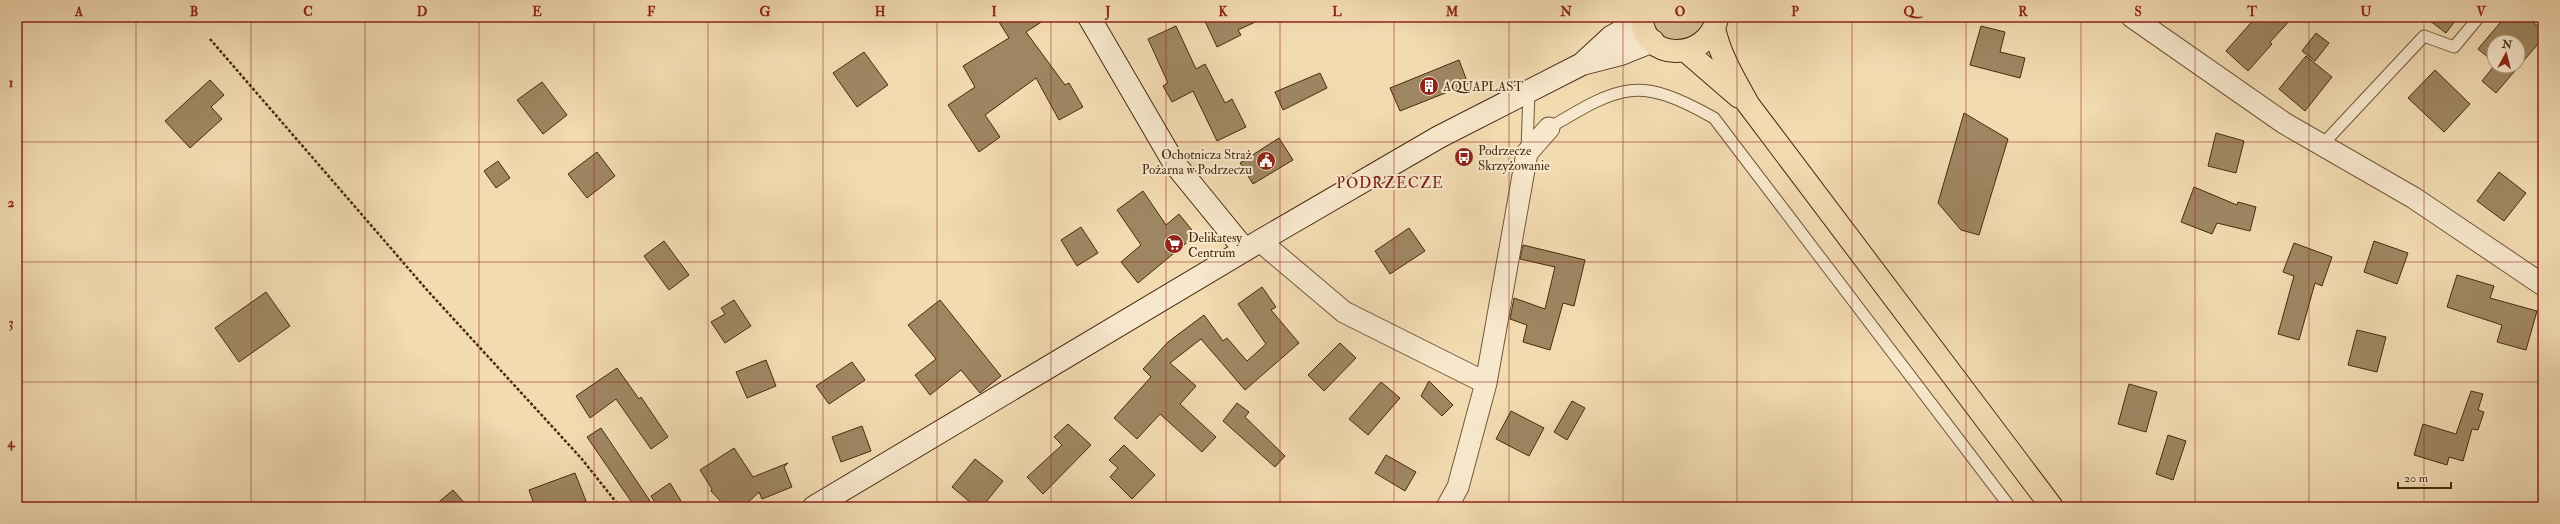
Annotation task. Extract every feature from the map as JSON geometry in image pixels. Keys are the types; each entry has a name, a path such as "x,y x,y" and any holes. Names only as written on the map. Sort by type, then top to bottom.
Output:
{"main road":[{"path":"1642,18 1646,32 1653,41 1669,50 1687,52 1748,104"},
{"path":"1687,52 1703,43 1716,23"},
{"path":"1716,23 1724,58 1748,104 2052,507"}],"street":[{"path":"1088,17 1174,163 1252,246 1344,312 1486,383"},
{"path":"2132,17 2284,123 2414,198 2543,285"},
{"path":"1582,64 1612,37 1642,18"},
{"path":"814,507 1252,246 1439,137 1582,64 1621,54 1653,41"},
{"path":"1447,507 1458,487 1486,383 1527,153 1549,128"}],"lane":[{"path":"2322,145 2424,36 2454,47 2479,17"},
{"path":"1527,153 1529,90"},
{"path":"1549,128 1600,97 1629,90 1652,90 1681,99 1714,118 2010,507"}],"path":[{"path":"210,39 427,290 581,458 620,507"}],"shaded area":[{"path":"1651,17 1707,17 1699,34 1692,39 1677,41 1670,40 1658,31"}],"building":[{"path":"996,17 1049,17 1026,32 1065,85 1069,83 1083,107 1059,120 1036,78 985,115 1000,137 979,152 948,105 975,87 963,66 1009,38"},
{"path":"1203,17 1266,17 1238,30 1241,35 1217,47"},
{"path":"2256,17 2293,17 2270,42 2272,44 2248,71 2226,51"},
{"path":"2425,17 2458,17 2446,33"},
{"path":"2505,17 2526,17 2543,30 2543,38 2526,58 2526,34 2491,34"},
{"path":"1176,26 1196,69 1205,64 1225,103 1232,99 1246,127 1217,141 1193,91 1172,102 1163,86 1168,83 1148,39"},
{"path":"1981,26 2005,32 2000,52 2025,58 2020,78 1970,65"},
{"path":"2316,33 2329,43 2315,61 2302,51"},
{"path":"2486,40 2486,56 2478,49"},
{"path":"864,52 888,85 857,107 833,73"},
{"path":"2306,56 2332,77 2305,111 2279,89"},
{"name":"AQUAPLAST","path":"1459,60 1468,84 1400,111 1390,88"},
{"path":"2435,70 2470,104 2444,132 2408,98"},
{"path":"1320,73 1327,88 1283,110 1275,92"},
{"path":"2488,74 2512,74 2496,93 2482,81"},
{"path":"210,80 224,95 211,107 222,119 190,148 165,121"},
{"path":"542,82 567,115 543,134 517,100"},
{"path":"1964,113 2008,139 1979,235 1961,230 1938,203"},
{"path":"2216,133 2244,141 2236,173 2208,166"},
{"name":"Ochotnicza Straż Pożarna w Podrzeczu","path":"1279,138 1293,160 1253,184 1240,163"},
{"path":"597,152 615,176 587,198 568,174"},
{"path":"498,161 510,178 496,188 484,171"},
{"path":"2499,172 2526,193 2504,221 2477,201"},
{"path":"2194,187 2237,205 2238,202 2256,207 2250,231 2217,223 2212,234 2181,222"},
{"path":"1143,191 1166,225 1179,214 1196,235 1138,283 1121,262 1141,245 1117,210"},
{"path":"1081,227 1098,253 1077,266 1061,240"},
{"path":"1409,228 1425,251 1390,274 1375,251"},
{"path":"664,241 689,275 669,290 644,256"},
{"path":"2374,241 2408,253 2397,284 2364,272"},
{"path":"2294,243 2332,257 2322,286 2315,283 2299,340 2278,334 2294,276 2283,272"},
{"path":"1523,245 1585,260 1574,306 1563,303 1550,350 1523,342 1527,325 1510,319 1514,298 1545,309 1555,267 1520,259"},
{"path":"2457,275 2494,286 2490,298 2537,311 2526,350 2497,342 2502,325 2447,307"},
{"path":"1262,287 1276,307 1271,310 1299,343 1245,390 1201,339 1170,363 1196,386 1180,404 1216,437 1202,452 1160,414 1137,439 1114,418 1151,377 1143,369 1168,342 1204,315 1223,341 1227,338 1247,361 1266,344 1238,304"},
{"path":"266,292 290,326 239,362 215,328"},
{"path":"734,300 751,326 725,343 711,322 725,314 721,308"},
{"path":"940,300 1001,376 980,393 961,370 930,395 915,375 936,359 908,325"},
{"path":"2357,330 2386,337 2377,372 2348,365"},
{"path":"1340,343 1356,358 1324,391 1308,375"},
{"path":"766,360 776,386 747,398 736,372"},
{"path":"852,362 865,380 829,404 816,386"},
{"path":"617,368 639,399 641,397 668,437 651,449 616,399 590,418 576,396"},
{"path":"1429,381 1453,405 1442,416 1421,396"},
{"path":"1381,382 1400,398 1368,435 1349,419"},
{"path":"2129,384 2157,392 2146,432 2118,424"},
{"path":"2471,391 2483,394 2478,410 2484,412 2478,430 2472,429 2463,461 2449,457 2447,465 2414,455 2423,424 2456,434"},
{"path":"1572,401 1585,408 1567,440 1554,432"},
{"path":"1237,403 1249,412 1245,417 1285,456 1275,467 1223,421"},
{"path":"1511,411 1544,428 1529,456 1496,439"},
{"path":"1068,424 1091,445 1043,494 1027,477 1062,445 1054,437"},
{"path":"862,426 871,451 841,462 832,437"},
{"path":"601,428 650,501 642,507 635,507 587,437"},
{"path":"2168,435 2186,441 2173,480 2156,474"},
{"path":"1124,445 1155,475 1132,499 1110,477 1118,468 1109,460"},
{"path":"734,448 753,477 788,463 784,467 792,487 762,499 759,492 743,507 726,507 711,491 712,489 700,470"},
{"path":"1386,455 1416,472 1405,491 1375,473"},
{"path":"975,459 1003,481 982,507 976,507 952,487"},
{"path":"575,473 586,501 569,507 535,507 529,490"},
{"path":"670,483 681,501 671,507 658,507 651,496"},
{"path":"453,490 468,507 433,507"}],"place":[{"name":"AQUAPLAST","path":"1429,86"},
{"name":"Podrzecze Skrzyżowanie","path":"1464,157"},
{"name":"Ochotnicza Straż Pożarna w Podrzeczu","path":"1266,161"},
{"name":"Delikatesy Centrum","path":"1174,244"}],"district":[{"name":"PODRZECZE","path":"1390,183"}]}
